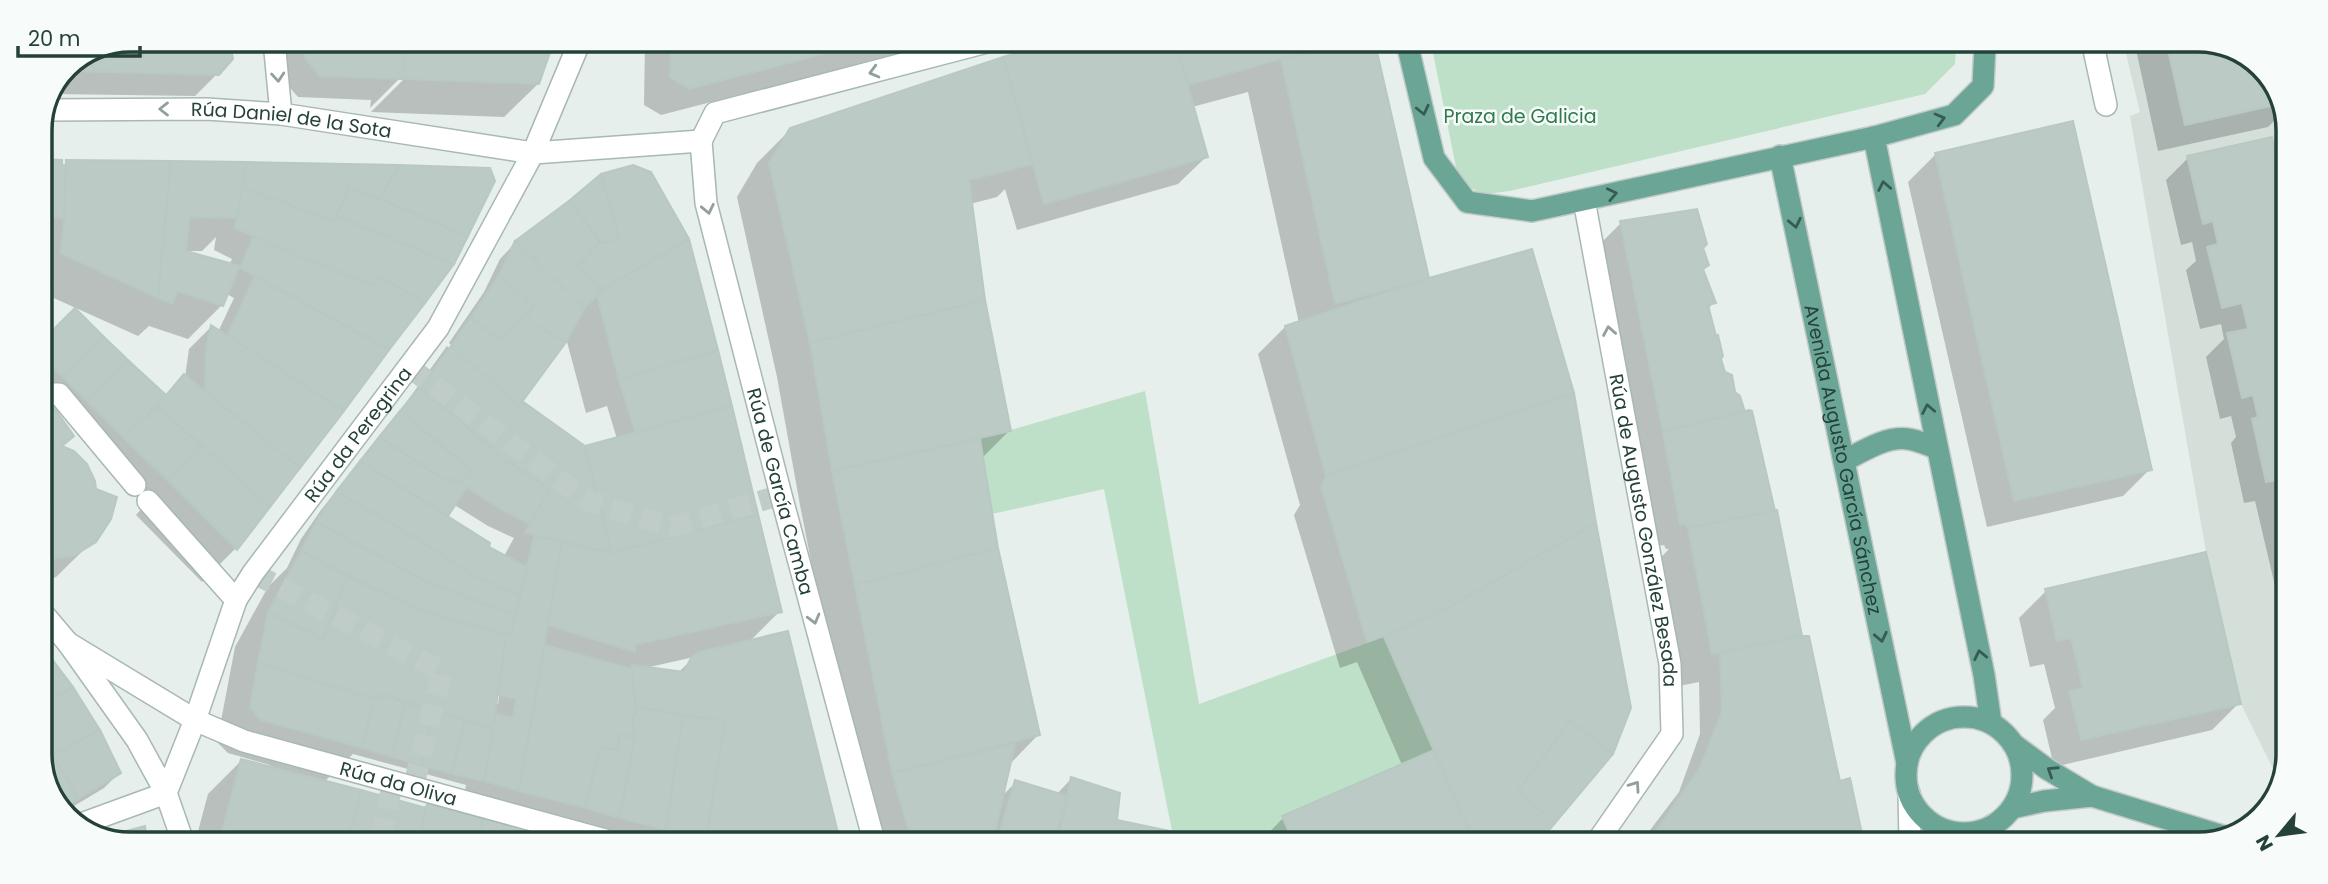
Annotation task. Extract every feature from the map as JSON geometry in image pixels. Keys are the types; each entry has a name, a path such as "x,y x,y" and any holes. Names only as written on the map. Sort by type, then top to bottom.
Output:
{"main road":[{"path":"1409,52 1434,158 1467,202 1532,211 1874,137 1954,115 1983,86 1985,52"},
{"path":"1874,137 1984,676 1991,723"},
{"name":"Avenida Augusto García Sánchez","path":"1780,156 1907,763"},
{"path":"1844,461 1871,446 1890,440 1908,439 1936,448"},
{"path":"2013,744 2020,759 2022,776 2019,793 2012,808 1993,825 1977,832 1943,829 1928,821 1917,808 1909,793 1907,763 1913,746 1924,732 1939,722 1955,717 1974,717 1991,723 2013,744 2047,769 2092,796 2207,831"},
{"path":"2012,808 2044,801 2092,796"}],"street":[{"path":"275,52 281,114"},
{"name":"Rúa da Peregrina","path":"166,793 195,720 236,600 253,573 438,328 533,152 575,52"},
{"path":"533,152 701,141 715,113 949,52"},
{"path":"2095,52 2106,104"},
{"name":"Rúa Daniel de la Sota","path":"55,110 206,109 281,114 533,152"},
{"name":"Rúa de García Camba","path":"701,141 706,203 872,832"},
{"name":"Rúa de Augusto González Besada","path":"1584,200 1670,664 1672,734 1604,832"},
{"path":"52,394 59,394 236,600"},
{"path":"53,625 137,740 166,793 180,832"},
{"name":"Rúa da Oliva","path":"68,643 195,720 244,741 576,832"},
{"path":"91,820 166,793"},
{"path":"1909,793 1910,832"},
{"path":"1986,832 1993,825"}],"shaded area":[{"path":"2126,52 2198,52 2223,57 2253,75 2265,91 2274,115 2276,754 2274,770 2241,704 2206,552 2130,116 2140,112"}],"green space":[{"name":"Praza de Galicia","path":"1433,52 1956,52 1955,64 1925,94 1510,191 1486,193 1474,190 1457,172"},
{"path":"1145,391 1199,704 1384,637 1434,750 1283,816 1289,832 1172,831 1104,489 992,514 980,439"}],"building":[{"path":"130,52 232,52 233,59 219,75 80,71 101,58"},
{"path":"304,52 406,54 402,79 320,76 305,58"},
{"path":"550,52 539,84 402,79 406,54 401,54"},
{"path":"671,52 831,52 689,89 670,77"},
{"path":"1020,52 1179,52 1208,157 1044,204 1003,57"},
{"path":"1179,52 1315,52 1281,59 1188,85"},
{"path":"1315,52 1377,52 1429,278 1335,304 1281,59"},
{"path":"2169,52 2208,53 2232,61 2253,75 2265,91 2271,106 2185,125"},
{"path":"1003,57 1033,164 969,180 985,300 810,343 769,163 790,128"},
{"path":"2073,121 2152,470 2014,501 1935,153"},
{"path":"2272,137 2275,151 2276,480 2266,482 2252,419 2258,417 2253,395 2242,398 2227,333 2248,329 2242,303 2222,308 2207,247 2218,244 2213,221 2203,224 2187,156"},
{"path":"52,160 62,160 62,165 66,166 64,218 52,218"},
{"path":"66,160 171,161 158,298 60,253 64,227"},
{"path":"171,161 247,162 238,218 190,217 186,251 240,266 223,306 177,291 173,304 158,298"},
{"path":"247,162 399,165 380,199 349,187 335,221 242,188"},
{"path":"399,165 490,168 495,181 468,236 380,199"},
{"path":"633,165 651,172 689,239 602,290 578,265 600,242 619,238 601,174"},
{"path":"601,174 619,238 605,243 600,242 569,201"},
{"path":"349,187 468,236 454,264 337,216"},
{"path":"242,188 335,221 337,216 454,264 425,303 380,277 374,286 275,247 235,228"},
{"path":"569,201 600,242 578,265 602,290 585,308 515,241"},
{"path":"1697,209 1707,244 1703,248 1709,265 1703,269 1716,303 1708,305 1716,336 1718,335 1725,372 1732,375 1735,392 1740,396 1745,412 1663,432 1620,221"},
{"path":"253,237 374,286 380,277 425,303 389,350 240,268"},
{"path":"689,239 718,350 619,380 597,296 602,290"},
{"path":"515,241 585,308 566,342 542,329 525,315 535,307 499,275"},
{"path":"1532,249 1574,393 1326,476 1285,326 1429,278"},
{"path":"499,275 535,307 498,340 471,317"},
{"path":"255,276 389,350 344,411 227,336"},
{"path":"985,300 1011,431 832,471 810,343"},
{"path":"75,308 103,336 63,377 52,367 52,331"},
{"path":"525,315 542,329 566,342 519,406 451,346 471,317 498,340"},
{"path":"211,325 344,411 300,468 205,389 206,348"},
{"path":"103,336 129,361 88,402 63,377"},
{"path":"451,346 519,406 522,401 585,446 612,553 525,533 549,489 504,459 420,387"},
{"path":"718,350 732,406 635,432 619,380"},
{"path":"129,361 166,395 124,438 88,402"},
{"path":"184,374 300,468 270,507 157,406"},
{"path":"420,387 504,459 549,489 530,524 459,483 471,469 400,411"},
{"path":"1574,393 1596,523 1449,607 1412,626 1367,642 1321,486 1326,476"},
{"path":"52,406 74,436 62,446 74,451 87,464 96,489 117,497 111,519 96,542 73,556 53,559"},
{"path":"157,406 201,445 168,481 124,438"},
{"path":"732,406 758,514 612,553 585,446"},
{"path":"400,411 471,470 459,483 452,479 449,483 379,437"},
{"path":"1752,411 1775,511 1688,528 1686,524 1680,525 1663,432"},
{"path":"379,437 449,483 452,479 467,487 448,516 360,461"},
{"path":"980,439 998,548 855,585 832,471"},
{"path":"201,445 270,507 237,550 168,481"},
{"path":"360,461 490,543 489,547 527,567 520,596 474,576 395,525 336,492"},
{"path":"336,492 395,525 474,576 520,596 516,615 429,583 316,522"},
{"path":"1777,510 1802,636 1712,654 1688,528"},
{"path":"758,514 782,612 634,645 635,652 548,625 562,542 612,553"},
{"path":"316,522 429,583 516,615 511,635 421,611 301,551"},
{"path":"1596,523 1631,708 1613,754 1570,721 1518,791 1555,823 1547,832 1470,832 1384,637 1449,607"},
{"path":"534,536 562,542 519,791 484,781 495,714 513,717 516,699 498,695 506,635 511,635"},
{"path":"998,548 1040,735 892,773 855,585"},
{"path":"301,551 347,576 324,639 268,612"},
{"path":"2206,552 2241,704 2081,740 2069,691 2083,688 2071,638 2057,641 2045,589"},
{"path":"347,576 421,611 506,635 493,728 382,694 379,700 375,697 374,699 258,662 268,612 324,639"},
{"path":"788,631 838,832 707,832 725,721 634,707 632,665 684,672 691,658 699,652"},
{"path":"1809,636 1837,768 1700,768 1722,711 1720,652"},
{"path":"545,645 632,669 636,714 632,715 634,738 620,734 617,750 601,747 585,808 519,791"},
{"path":"53,660 73,687 53,699"},
{"path":"258,662 374,699 362,748 261,720 250,708"},
{"path":"73,687 100,730 53,755 53,699"},
{"path":"382,694 405,703 392,757 362,748 375,697 379,700"},
{"path":"405,703 434,711 421,765 392,757"},
{"path":"634,707 683,715 666,830 620,818 635,732 632,715 636,714"},
{"path":"434,710 465,720 452,774 421,765"},
{"path":"683,715 725,721 707,832 666,830"},
{"path":"465,720 493,728 484,781 452,774"},
{"path":"1570,721 1613,754 1555,823 1518,791"},
{"path":"100,730 121,773 78,799 53,755"},
{"path":"620,734 634,738 620,818 585,808 601,747 617,750"},
{"path":"1015,744 995,832 909,832 892,773"},
{"path":"1434,750 1470,832 1289,832 1282,816"},
{"path":"53,756 78,799 71,803 61,788 54,769"},
{"path":"241,759 361,790 351,832 222,832"},
{"path":"1700,768 1837,768 1840,781 1850,778 1862,832 1655,832"},
{"path":"1071,777 1120,793 1117,820 1174,832 1060,832"},
{"path":"1015,780 1067,796 1057,832 1000,832"},
{"path":"361,790 426,808 421,832 351,832"},
{"path":"428,801 484,815 480,832 421,832"},
{"path":"484,815 546,831 546,832 480,832"},
{"path":"145,826 146,832 130,832 125,831"}],"tunnel":[{"path":"409,367 588,501 672,527 781,495"},
{"path":"253,573 442,671 413,788"},
{"path":"382,832 393,782"},
{"path":"528,832 530,820"}]}
